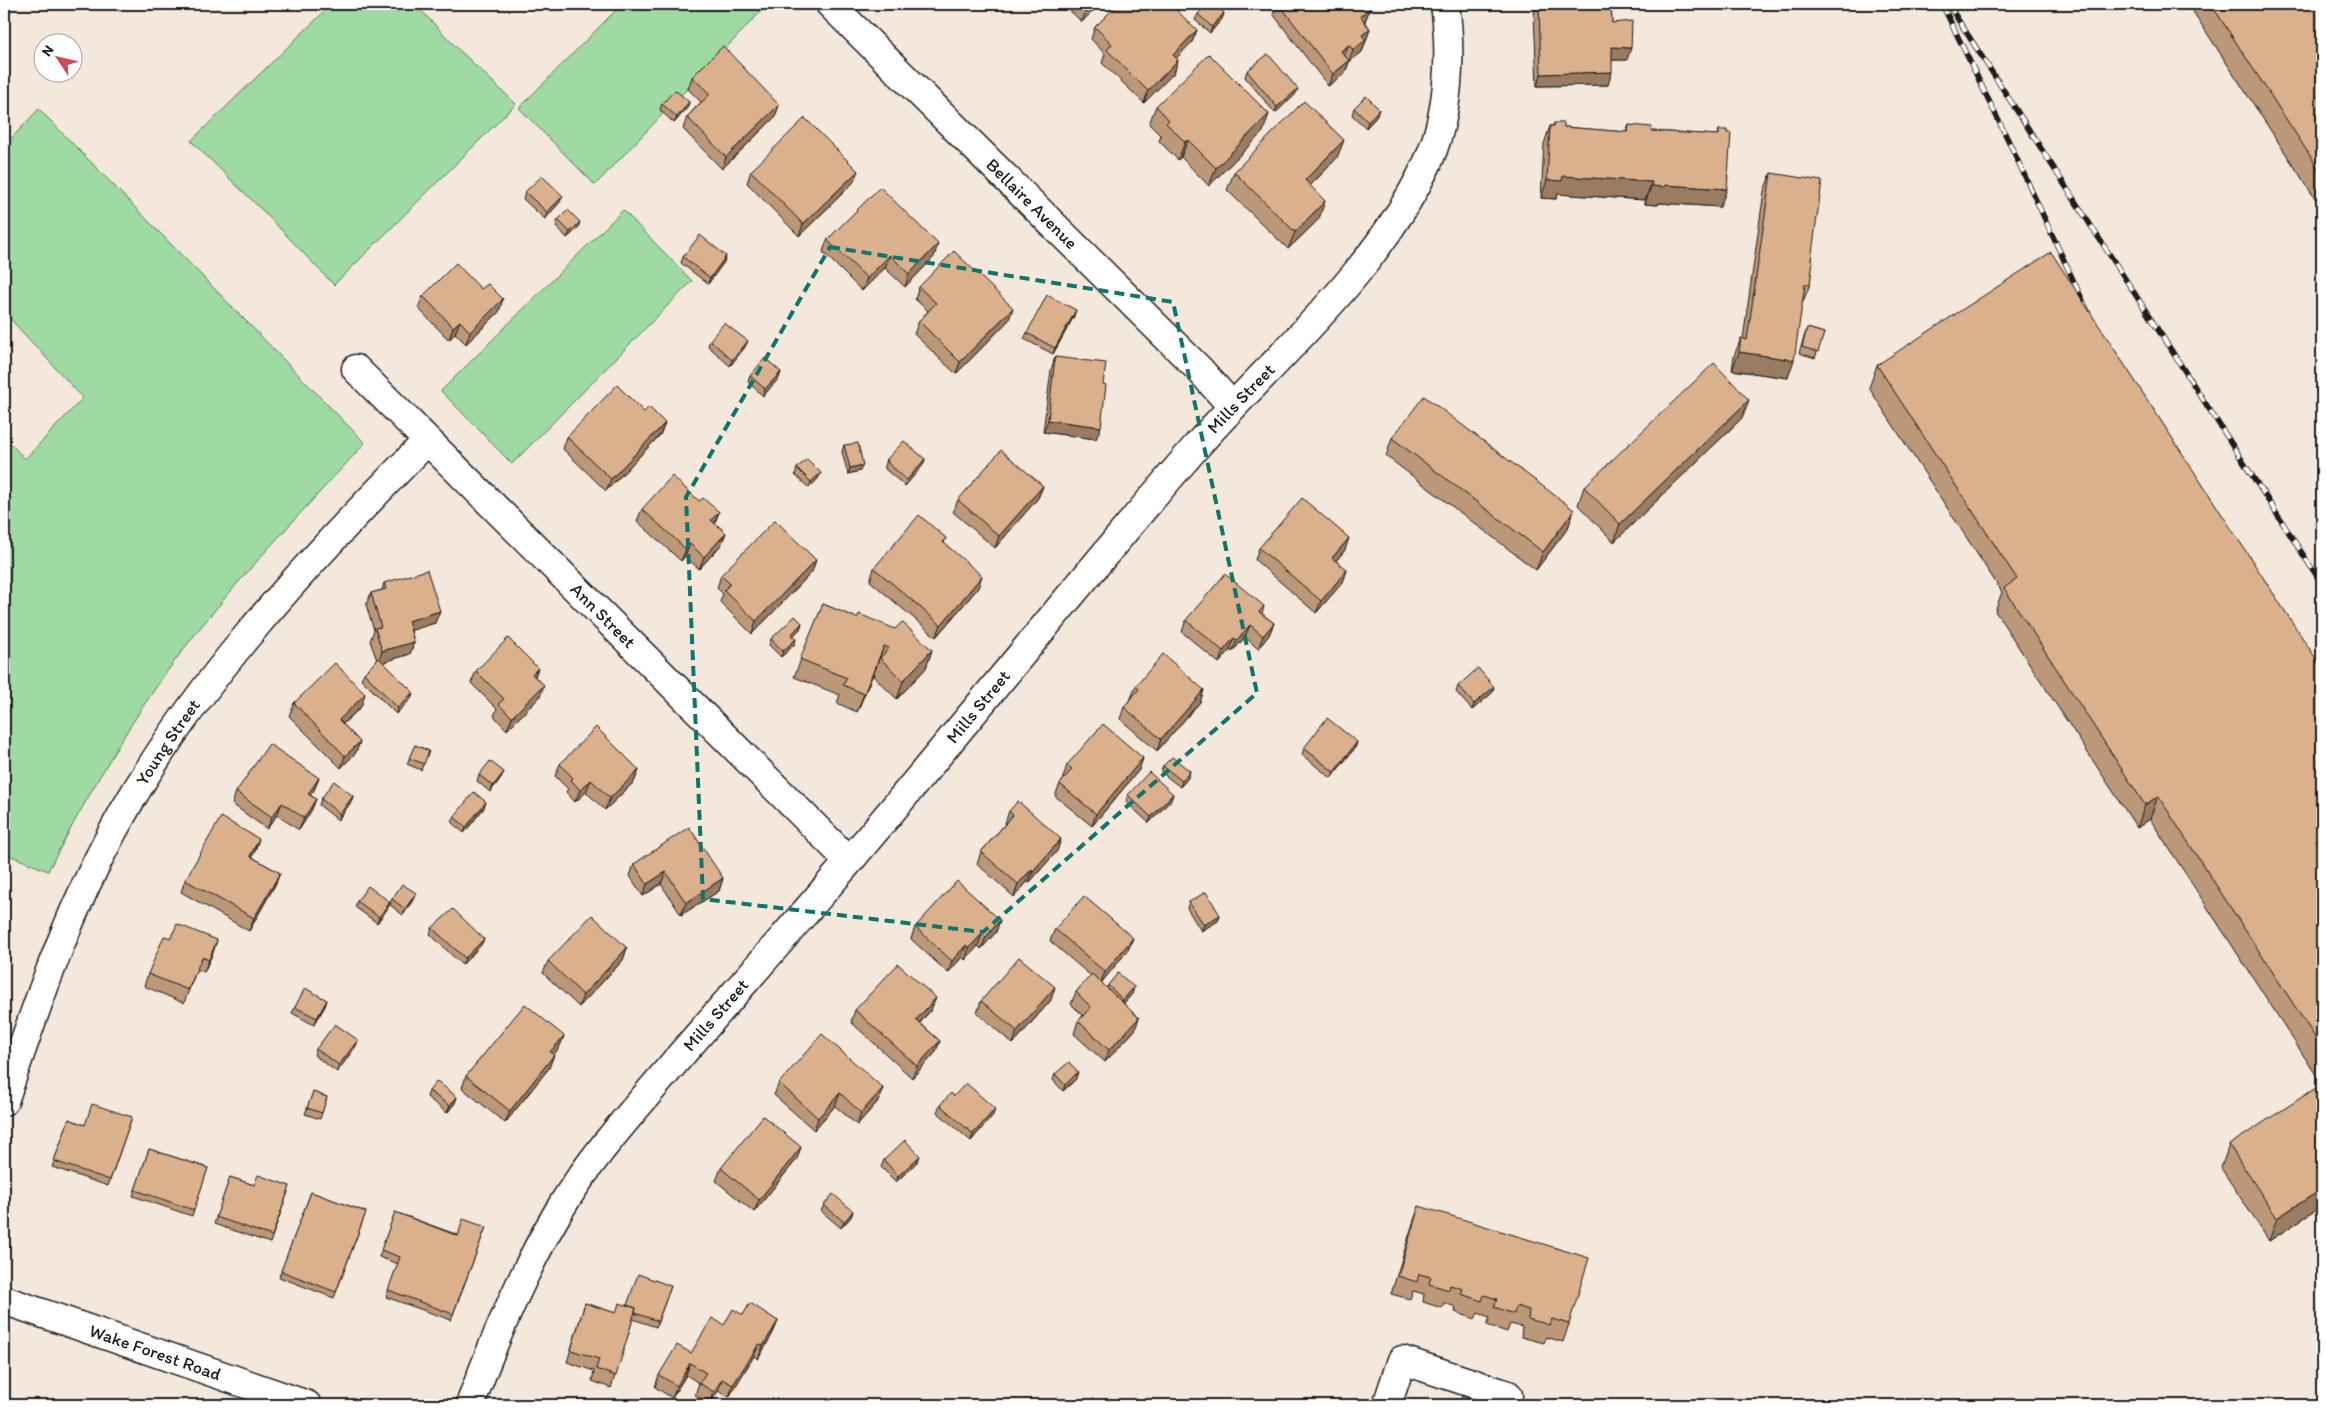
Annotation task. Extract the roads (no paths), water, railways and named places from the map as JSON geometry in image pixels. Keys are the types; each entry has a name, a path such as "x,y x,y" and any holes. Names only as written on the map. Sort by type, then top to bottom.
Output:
{"street":[{"name":"Bellaire Avenue","path":"830,4 1200,370 1232,406"},
{"name":"Mills Street","path":"470,1405 521,1280 558,1213 578,1182 623,1122 849,861 1142,509 1232,406 1363,264 1401,212 1428,164 1443,120 1448,64 1446,4"},
{"name":"Ann Street","path":"356,370 849,861"},
{"name":"Young Street","path":"4,1101 48,973 94,868 134,795 169,738 206,688 270,611 427,441"},
{"name":"Wake Forest Road","path":"4,1300 308,1405"},
{"path":"1387,1405 1402,1360 1508,1395"}],"railway":[{"path":"1942,4 2088,312"},
{"path":"1948,4 2322,584"}]}
